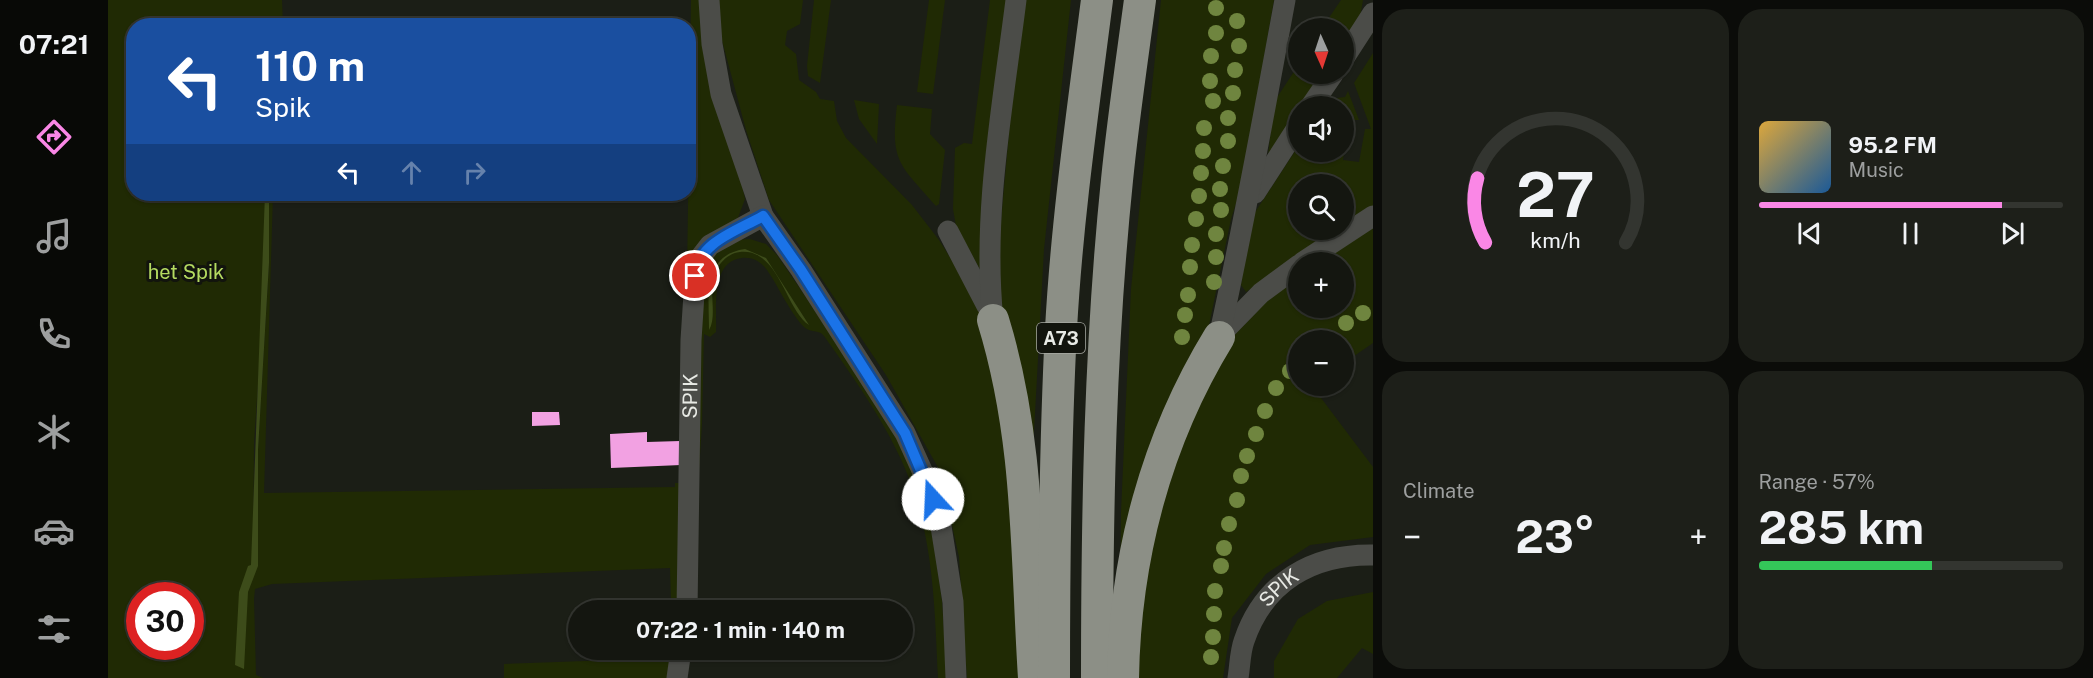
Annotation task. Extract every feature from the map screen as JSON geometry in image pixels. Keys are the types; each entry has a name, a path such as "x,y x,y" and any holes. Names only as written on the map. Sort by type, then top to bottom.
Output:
{"highway":[{"name":"A73","path":"1054,678 1054,503 1061,328 1074,175 1097,0"},
{"name":"A73","path":"1097,678 1097,501 1105,328 1117,180 1140,0"},
{"path":"993,320 1016,417 1025,482 1034,678"},
{"path":"1123,678 1128,606 1149,498 1177,413 1219,337"}],"street":[{"path":"709,0 712,44 721,94 763,216 801,270 905,433 925,477 940,520 952,602 956,678"},
{"path":"993,320 989,277 990,231 1016,0"},
{"path":"1219,337 1243,214 1254,174 1285,0"},
{"path":"1354,43 1370,19 1370,0"},
{"path":"1243,214 1288,142"},
{"name":"SPIK","path":"687,600 691,340 696,263 710,245 763,216"},
{"path":"1319,252 1373,216"},
{"path":"948,231 977,283 993,320"},
{"path":"1219,337 1260,293 1288,273"},
{"name":"SPIK","path":"1238,678 1243,642 1262,603 1287,578 1327,559 1373,555"},
{"path":"677,678 680,660"}],"green space":[{"name":"het Spik","path":"108,0 282,0 283,18 126,18 126,201 273,201 264,493 675,487 675,483 681,483 684,600 671,600 670,568 272,584 255,589 256,675 263,678 108,678","holes":["269,219 269,263 258,450 256,566 253,577 254,443"]},
{"path":"691,0 702,0 745,199 736,223 707,245 686,344 688,201 696,201 696,18 691,18"},
{"path":"719,0 803,0 800,24 787,31 785,45 796,54 799,80 816,92 820,99 834,101 837,121 846,138 912,205 939,240 973,294 992,346 1013,451 1019,678 967,678 959,557 940,471 886,375 769,200 746,130 720,33"},
{"path":"814,0 831,0 820,83 808,76 807,66"},
{"path":"929,0 945,0 933,94 917,92"},
{"path":"990,0 1008,0 981,271 956,226 953,209 955,148 964,143 972,144"},
{"path":"1021,0 1071,0 1044,249 1033,450 1002,308 997,266"},
{"path":"1161,0 1274,0 1241,188 1231,219 1206,340 1120,596 1121,512 1131,289"},
{"path":"1341,0 1363,0 1360,17 1354,26 1354,18 1329,18"},
{"path":"1373,53 1373,206 1354,218 1354,174 1288,174 1288,240 1322,240 1305,252 1288,252 1288,263 1246,292 1241,285 1250,220 1288,162 1359,162 1365,129 1371,129 1354,83"},
{"path":"1288,81 1288,84 1316,84 1308,96 1288,96 1288,126 1268,156 1274,102"},
{"path":"854,100 879,104 877,144 859,119"},
{"path":"897,105 932,109 930,134 945,150 939,204 936,206 900,162 895,139"},
{"path":"1354,107 1359,120 1354,120"},
{"path":"1373,228 1373,343 1354,356 1354,330 1288,330 1288,396 1320,396 1373,467 1373,537 1310,545 1266,574 1232,618 1223,678 1133,678 1138,600 1176,442 1227,343 1266,302 1288,285 1288,318 1354,318 1354,252 1336,252"},
{"path":"750,239 766,244 777,255 867,387 906,452 930,518 942,601 947,678 938,678 932,583 920,512 896,449 862,391 824,336 820,332 804,327 767,270 759,262 750,258 732,261 725,268 717,288 716,332 710,337 704,334 702,424 691,596 704,263 732,240"},
{"path":"1373,592 1373,654 1362,648 1337,678 1274,678 1274,661 1298,619 1327,601"},
{"path":"671,660 675,678 504,678 504,664"}],"shaded area":[{"path":"265,201 269,201 269,263 258,450 258,566 248,592 244,669 235,665 239,592 248,566 251,565"},
{"path":"745,249 766,258 809,325 801,317 773,269 764,259 753,253 740,252 725,258 713,278 713,317 709,330 709,291 715,269 721,260 731,253"}],"building":[{"path":"532,412 559,412 560,425 532,426"},
{"path":"647,432 647,442 680,441 681,465 611,468 610,434"}],"route":[{"path":"695,276 696,263 710,245 763,216 801,270 905,433 933,499"}]}
